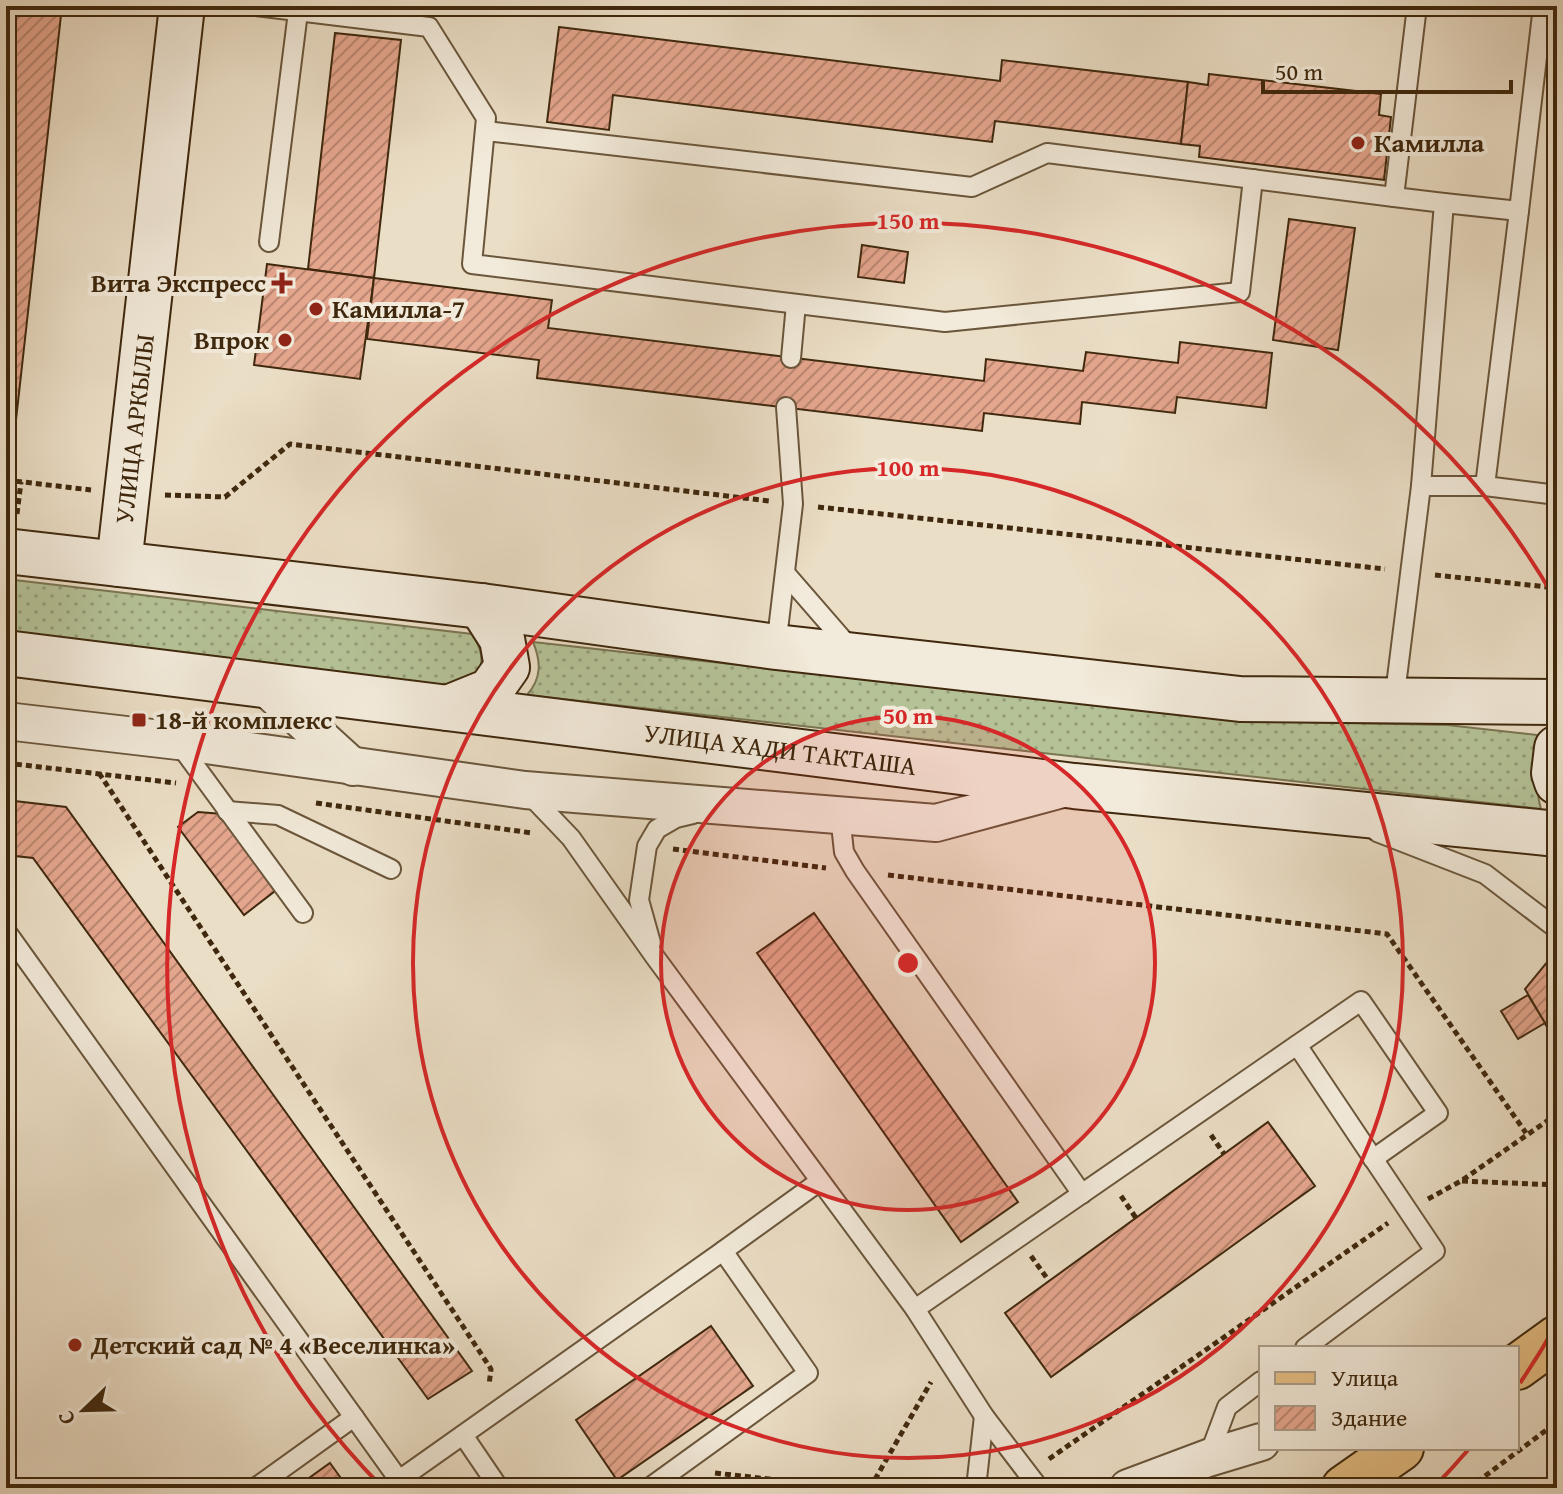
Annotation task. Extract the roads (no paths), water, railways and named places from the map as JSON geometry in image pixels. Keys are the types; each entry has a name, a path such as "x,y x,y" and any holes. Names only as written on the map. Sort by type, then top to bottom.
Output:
{"main road":[{"name":"УЛИЦА АРКЫЛЫ","path":"119,564 182,6"},
{"path":"11,551 481,606 776,647 1240,699 1557,702"},
{"path":"448,708 490,691 507,667 502,639 481,606"},
{"name":"УЛИЦА ХАДИ ТАКТАША","path":"6,653 1074,786 1557,834"},
{"path":"1557,748 1554,773 1557,782"},
{"path":"1519,1365 1557,1338"},
{"path":"1344,1488 1398,1450"}],"street":[{"path":"263,685 353,767"},
{"path":"6,721 178,741 525,790 936,823 1074,786"},
{"path":"1128,1488 1259,1443"}],"lane":[{"path":"256,6 429,27 486,118 472,264 945,322 1240,292 1253,179"},
{"path":"1394,197 1417,6"},
{"path":"1485,486 1543,6"},
{"path":"269,242 298,12"},
{"path":"486,131 972,187 1047,153 1519,211"},
{"path":"1394,702 1421,486 1444,203"},
{"path":"791,358 796,304"},
{"path":"776,647 793,504 786,407"},
{"path":"1421,486 1485,486 1557,495"},
{"path":"785,573 857,656"},
{"path":"178,741 303,913"},
{"path":"525,790 571,838 915,1309 984,1416 1033,1481"},
{"path":"655,957 639,900 647,846 657,829 676,818 734,806"},
{"path":"1318,810 1485,874 1557,929"},
{"path":"227,811 278,815 391,869"},
{"path":"840,815 844,852 855,871 1082,1194"},
{"path":"6,931 399,1480 820,1181"},
{"path":"915,1309 1361,1001 1438,1113 1373,1159"},
{"path":"1297,1045 1435,1251 1308,1346"},
{"path":"649,1488 808,1373 723,1251"},
{"path":"1208,1458 1227,1407 1259,1383"},
{"path":"976,1488 984,1416"},
{"path":"255,1488 354,1417"},
{"path":"463,1435 499,1488"}],"place":[{"name":"Камилла","path":"1358,143"},
{"name":"Вита Экспресс","path":"282,283"},
{"name":"Камилла-7","path":"316,309"},
{"name":"Впрок","path":"285,340"},
{"name":"18-й комплекс","path":"139,720"},
{"name":"Детский сад № 4 «Веселинка»","path":"75,1345"}]}
